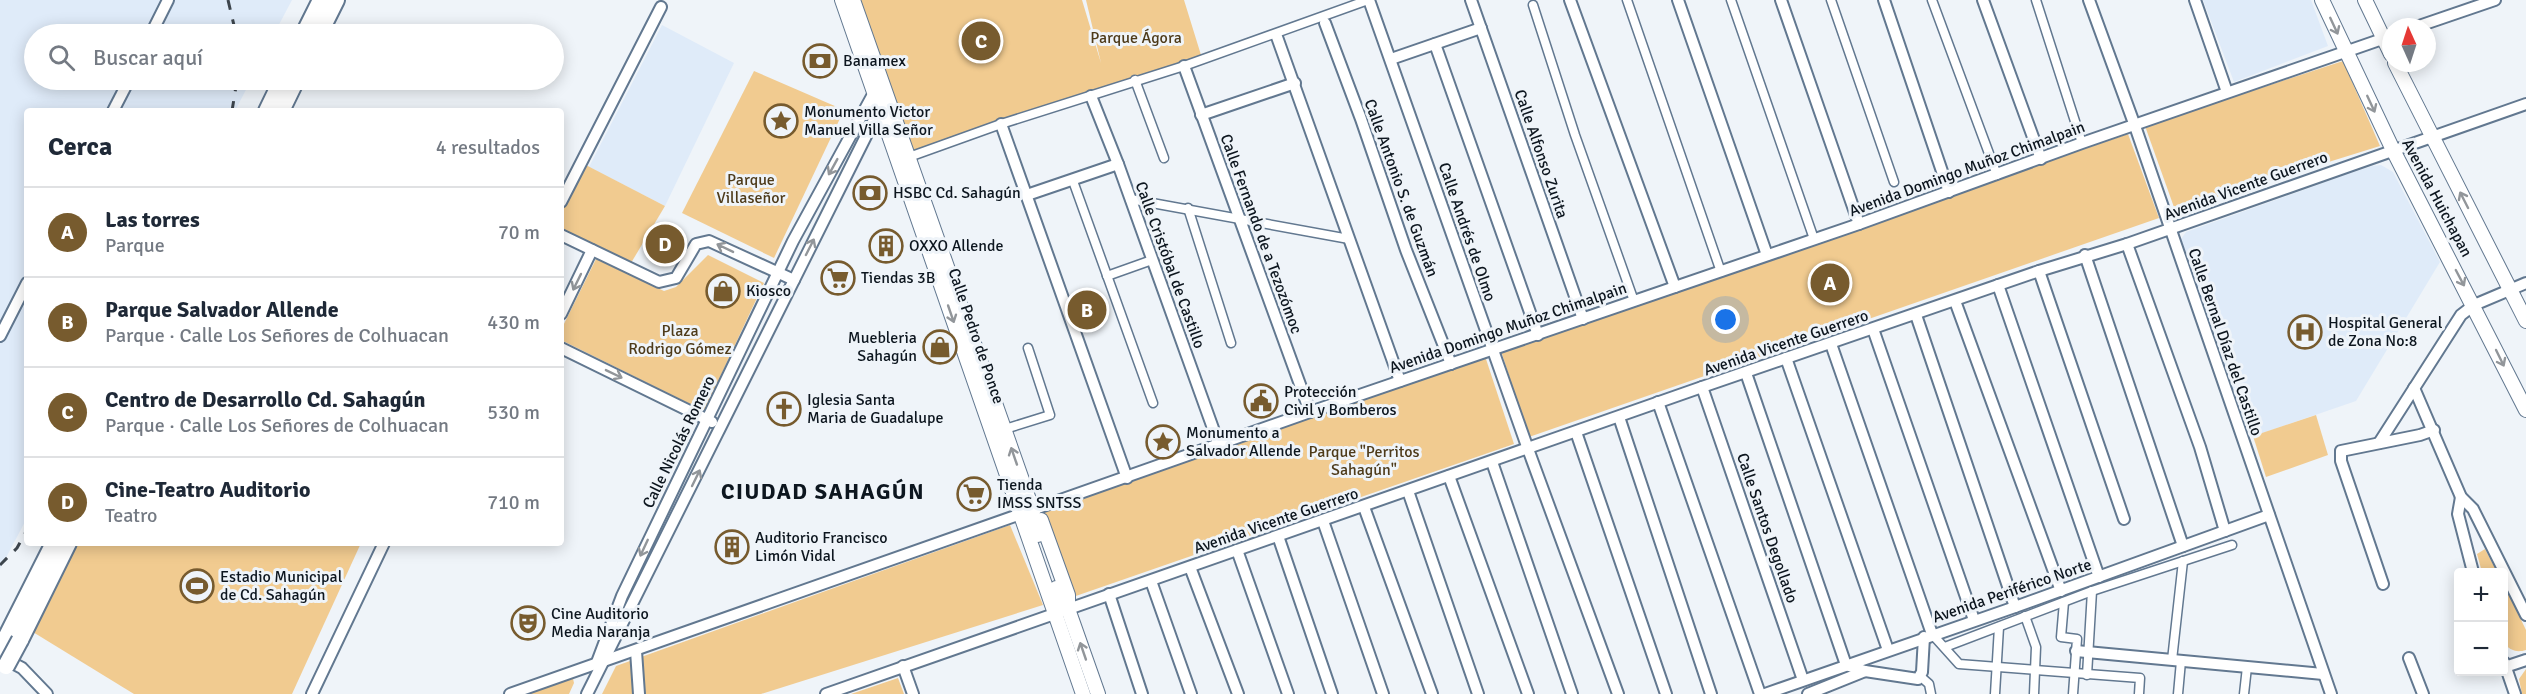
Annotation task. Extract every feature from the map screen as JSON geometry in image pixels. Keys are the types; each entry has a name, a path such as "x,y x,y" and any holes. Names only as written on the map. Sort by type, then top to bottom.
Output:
{"main road":[{"path":"309,24 321,0"},
{"path":"324,24 336,0"},
{"path":"272,108 278,90"},
{"path":"273,108 288,90"},
{"path":"2,667 53,546"},
{"path":"0,650 14,637 66,546"}],"street":[{"path":"156,24 168,0"},
{"name":"Calle Pedro de Ponce","path":"842,0 880,94 909,157 1005,429 1027,513"},
{"name":"Calle Pedro de Ponce","path":"853,0 881,78 879,109 1027,513"},
{"path":"909,157 1001,124 1276,35 1368,0"},
{"name":"Calle Andrés de Olmo","path":"1368,0 1391,59 1492,350 1618,694"},
{"name":"Calle Alfonso Zurita","path":"1471,0 1583,318"},
{"path":"1570,0 1675,287"},
{"path":"1627,0 1721,272"},
{"path":"1678,0 1767,255"},
{"path":"1731,0 1814,239"},
{"path":"1781,0 1858,224"},
{"path":"1831,0 1894,182"},
{"path":"1884,0 1949,192"},
{"path":"1932,0 1997,175"},
{"path":"1983,0 2041,159"},
{"path":"2036,0 2082,143"},
{"name":"Calle Bernal Díaz del Castillo","path":"2089,0 2135,126 2331,694"},
{"path":"2195,0 2227,92"},
{"name":"Avenida Huichapan","path":"2322,0 2393,150 2526,410"},
{"path":"2365,0 2382,29"},
{"path":"2436,19 2475,3 2495,0"},
{"path":"1533,5 1575,135 1634,301"},
{"path":"564,196 661,7"},
{"name":"Calle Antonio S. de Guzmán","path":"1324,23 1361,119 1406,250 1451,364"},
{"path":"1391,59 1480,27"},
{"path":"1276,35 1400,381"},
{"name":"Avenida Domingo Muñoz Chimalpain","path":"510,694 599,667 636,651 1310,412 1721,272 2382,39"},
{"path":"1434,44 1538,335"},
{"name":"Calle Fernando de a Tezozómoc","path":"1184,66 1310,412"},
{"name":"Avenida Huichapan","path":"2400,72 2431,137 2526,321"},
{"path":"1135,80 1164,158"},
{"path":"1201,115 1295,83"},
{"path":"115,108 124,90"},
{"name":"Calle Nicolás Romero","path":"599,667 622,596 793,241 880,94"},
{"name":"Calle Cristóbal de Castillo","path":"1091,96 1118,164 1219,445"},
{"name":"Avenida Vicente Guerrero","path":"826,694 1658,402 2085,255 2127,244 2526,105"},
{"name":"Calle Nicolás Romero","path":"599,667 879,109"},
{"path":"1001,124 1127,478"},
{"path":"1027,195 1118,164"},
{"path":"1073,181 1153,403"},
{"path":"1130,198 1349,239"},
{"path":"1188,208 1231,343"},
{"path":"564,236 654,281 665,282 680,273 696,244 710,241 794,280"},
{"path":"2127,244 2200,447 2225,531"},
{"path":"564,308 592,250"},
{"path":"2085,255 2183,546"},
{"path":"1107,276 1152,260"},
{"path":"2039,271 2124,519"},
{"path":"2379,444 2461,315 2474,305 2526,283"},
{"path":"1998,285 2099,577"},
{"path":"0,336 24,289"},
{"path":"1955,301 2061,591"},
{"path":"1916,315 2015,607"},
{"path":"752,325 767,333"},
{"path":"1873,329 1974,620"},
{"path":"1831,344 1928,636 1921,677"},
{"path":"1005,429 1050,415 1028,348"},
{"path":"564,349 721,426"},
{"path":"1786,358 1888,650"},
{"path":"1746,373 1846,665 1911,680 1921,677"},
{"name":"Calle Santos Degollado","path":"1702,387 1803,680"},
{"path":"2414,388 2461,497 2473,509 2526,615"},
{"path":"1658,402 1762,694"},
{"path":"1619,417 1711,694"},
{"path":"2383,584 2341,461 2341,451 2434,430"},
{"path":"1576,432 1666,694"},
{"path":"1492,462 1572,694"},
{"path":"1449,476 1528,694"},
{"path":"1408,491 1478,694"},
{"path":"2461,497 2458,514 2472,568"},
{"path":"1364,507 1432,694"},
{"name":"Calle Pedro de Ponce","path":"1027,513 1040,515 1068,594 1062,612"},
{"name":"Avenida Periférico Norte","path":"1762,694 2061,591 2269,515"},
{"path":"1323,520 1383,694"},
{"path":"1278,536 1332,694"},
{"path":"1945,647 2092,591 2232,545"},
{"path":"312,694 383,546"},
{"path":"1237,550 1288,694"},
{"path":"2178,694 2176,660 2183,561"},
{"path":"1190,567 1239,694"},
{"path":"2117,570 2119,584"},
{"path":"1151,581 1191,694"},
{"path":"2087,675 2092,591"},
{"path":"1109,594 1142,694"},
{"path":"622,596 633,602"},
{"path":"2064,602 2061,637 2077,639 2073,694"},
{"path":"1062,612 1083,694"},
{"path":"1062,612 1098,694"},
{"path":"2025,616 2036,647 2034,694"},
{"path":"1995,694 1999,627"},
{"path":"1928,636 1945,647 1959,664 2140,678 2139,694"},
{"path":"636,651 639,694"},
{"path":"2076,651 2323,674"},
{"path":"2409,658 2423,694"},
{"path":"2508,663 2526,660"},
{"path":"903,666 913,694"},
{"path":"2,667 22,668 47,694"},
{"path":"586,694 599,667"},
{"path":"2244,694 2247,667"},
{"path":"1808,694 1865,671"},
{"path":"2508,675 2515,694"},
{"path":"1921,677 1929,684 1931,694"}],"shaded area":[{"path":"0,0 292,0 279,24 24,24 24,90 246,90 237,108 24,108 24,524 0,569"},
{"path":"2203,0 2311,0 2328,46 2234,82"},
{"path":"662,25 734,63 665,206 589,167"},
{"name":"Hospital General de Zona No:8","path":"2381,165 2393,172 2440,262 2356,401 2248,438 2181,239 2186,232 2345,175"}],"green space":[{"name":"Parque Ágora","path":"853,0 1082,0 1101,63 1086,0 1184,0 1201,55 1109,89 908,155"},
{"path":"2343,61 2380,146 2175,210 2145,126"},
{"name":"Parque Villaseñor","path":"754,71 844,110 774,258 682,213"},
{"path":"2128,134 2159,218 1529,437 1500,348"},
{"path":"582,163 665,206 628,268 564,236 564,196"},
{"name":"Plaza Rodrigo Gómez","path":"708,255 764,283 704,411 564,341 564,324 596,259 664,291 676,287"},
{"path":"1098,291 1108,317 1075,329 1066,302"},
{"name":"Parque \"Perritos Sahagún\"","path":"1485,356 1514,444 1070,598 1040,510"},
{"path":"2316,415 2328,455 2266,477 2253,436"},
{"path":"1010,525 1043,605 761,694 602,694 616,666"},
{"name":"Estadio Municipal de Cd. Sahagún","path":"73,546 360,546 292,694 134,694 28,629"},
{"path":"2485,549 2495,568 2481,568 2477,554"},
{"path":"2508,593 2526,630 2526,650 2519,651 2509,648"},
{"path":"2526,669 2526,694 2522,694 2519,679"},
{"path":"572,674 574,683 569,694 515,694"},
{"path":"898,678 904,694 851,694"}],"railway":[{"path":"228,0 234,24"},
{"path":"232,108 235,90"},
{"path":"0,565 17,548 24,535"}],"place":[{"name":"Centro de Desarrollo Cd. Sahagún","path":"981,41"},
{"name":"Banamex","path":"820,61"},
{"name":"Monumento Victor Manuel Villa Señor","path":"781,121"},
{"name":"HSBC Cd. Sahagún","path":"870,193"},
{"name":"Cine-Teatro Auditorio","path":"665,244"},
{"name":"OXXO Allende","path":"886,246"},
{"name":"Tiendas 3B","path":"838,278"},
{"name":"Las torres","path":"1830,283"},
{"name":"Kiosco","path":"723,291"},
{"name":"Parque Salvador Allende","path":"1087,310"},
{"name":"Hospital General de Zona No:8","path":"2305,332"},
{"name":"Muebleria Sahagún","path":"940,347"},
{"name":"Protección Civil y Bomberos","path":"1261,401"},
{"name":"Iglesia Santa Maria de Guadalupe","path":"784,409"},
{"name":"Monumento a Salvador Allende","path":"1163,442"},
{"name":"Tienda IMSS SNTSS","path":"974,494"},
{"name":"Auditorio Francisco Limón Vidal","path":"732,547"},
{"name":"Estadio Municipal de Cd. Sahagún","path":"197,586"},
{"name":"Cine Auditorio Media Naranja","path":"528,623"}],"district":[{"name":"CIUDAD SAHAGÚN","path":"823,491"}]}
